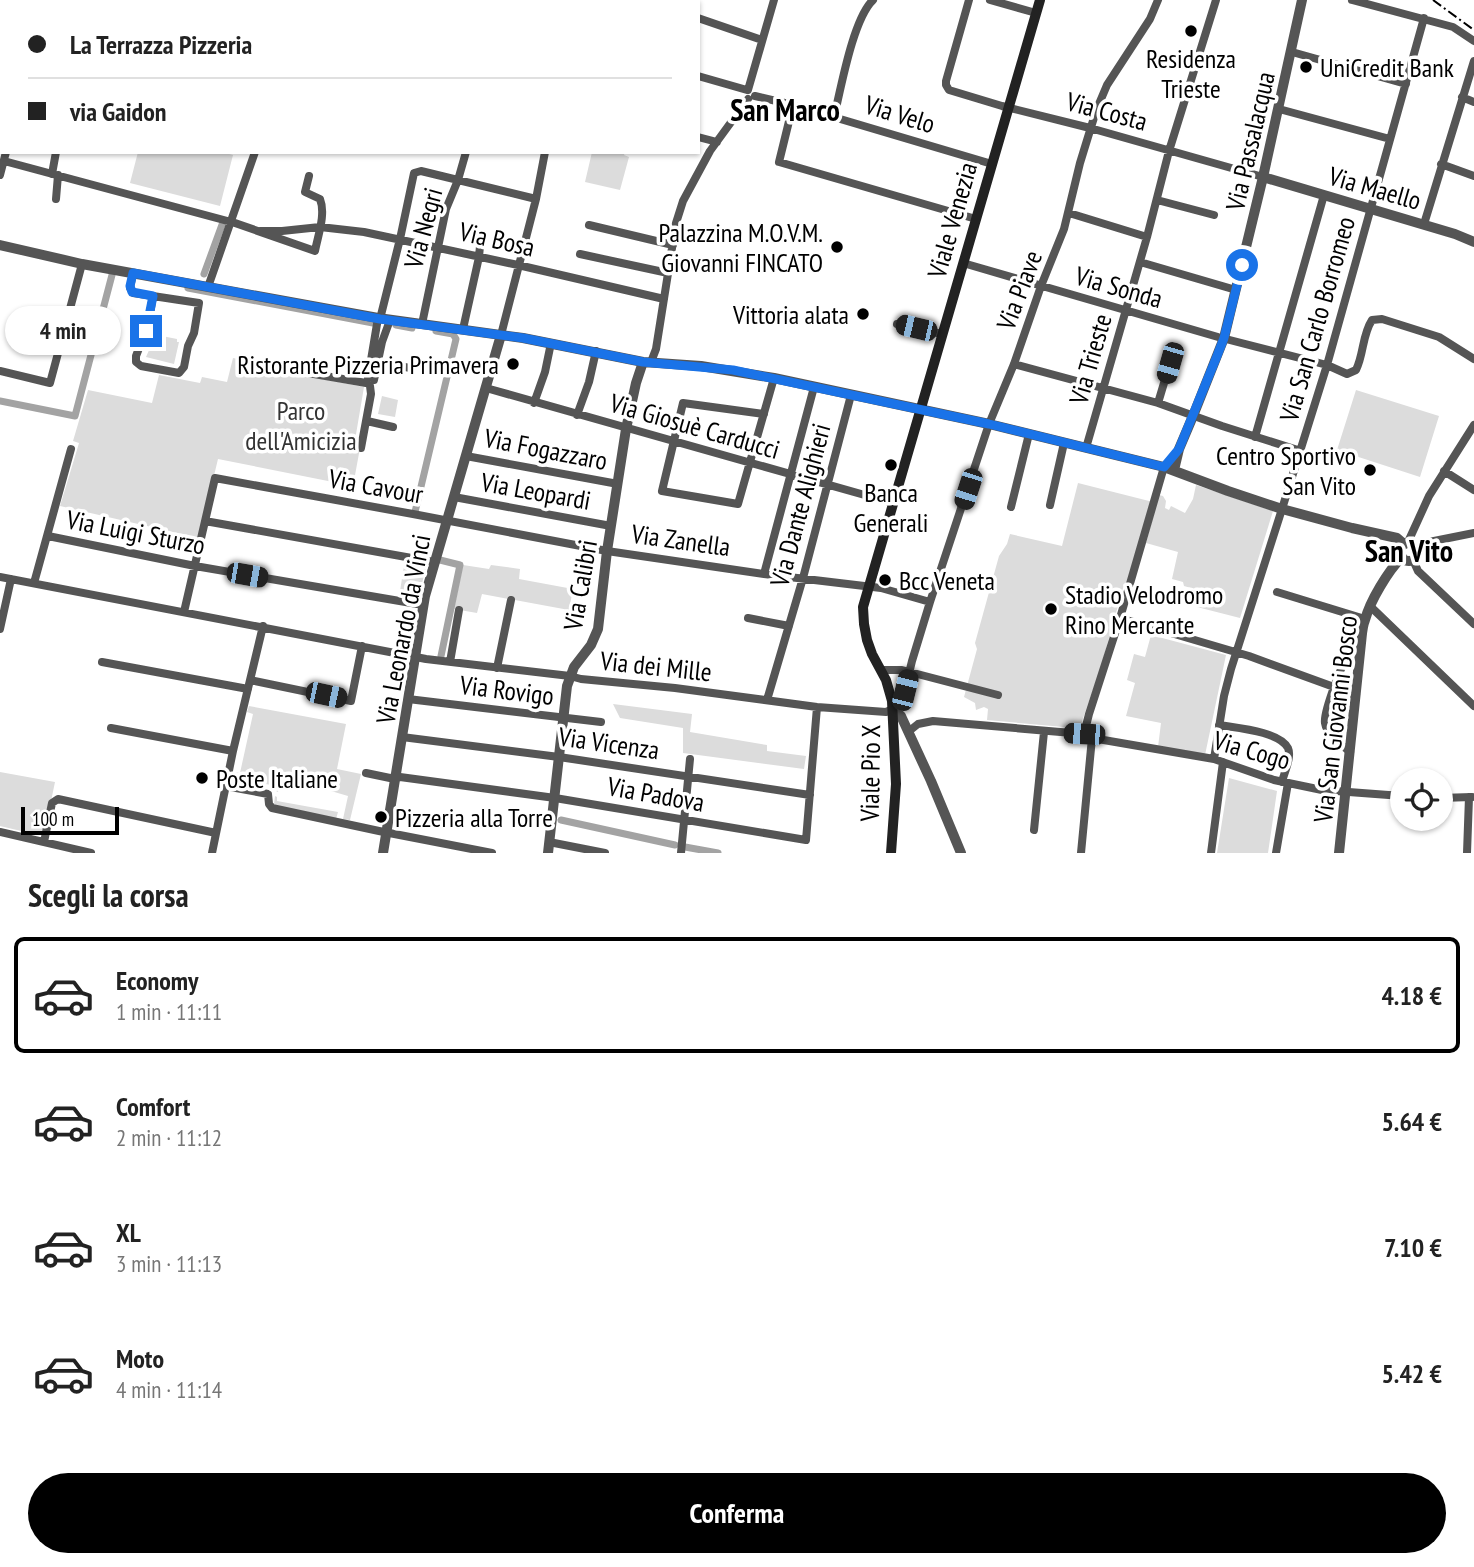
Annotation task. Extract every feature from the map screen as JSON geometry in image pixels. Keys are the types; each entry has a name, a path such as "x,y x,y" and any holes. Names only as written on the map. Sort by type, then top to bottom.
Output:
{"main road":[{"name":"Viale Venezia","path":"891,693 872,654 864,624 863,607 1040,0"},
{"name":"Viale Pio X","path":"891,693 895,784 891,853"}],"street":[{"path":"647,362 656,349 676,223 683,201 699,169 749,94 774,0"},
{"path":"834,117 854,35 872,2 859,0"},
{"name":"Via Costa","path":"970,0 946,81 949,90 1264,177"},
{"path":"990,0 1036,13"},
{"name":"Via Piave","path":"893,709 905,690 930,602 989,424 1014,364 1069,213 1090,128 1107,85 1150,19 1158,0"},
{"name":"Via Trieste","path":"1086,449 1169,151 1216,0"},
{"name":"Via Passalacqua","path":"1169,468 1224,338 1264,177 1302,0"},
{"path":"1352,0 1453,27 1474,41"},
{"name":"Via San Carlo Borromeo","path":"1211,853 1219,761 1219,724 1224,696 1327,365 1424,18"},
{"path":"700,19 762,40"},
{"path":"1292,52 1406,84"},
{"path":"1423,224 1474,61"},
{"name":"Via Velo","path":"700,77 749,94 992,164"},
{"path":"1462,97 1474,102"},
{"path":"793,105 779,162 976,219"},
{"path":"1279,109 1390,139"},
{"path":"700,138 717,142"},
{"path":"56,154 56,199"},
{"path":"208,286 254,154"},
{"path":"361,448 371,394 369,382 414,173 421,171 458,180 465,154"},
{"path":"501,335 536,199 545,154"},
{"path":"0,175 5,157"},
{"name":"Via Bosa","path":"5,157 55,175 231,221 315,251 320,227"},
{"path":"1441,164 1474,176"},
{"path":"309,176 305,192 320,199 320,227"},
{"name":"Via Maello","path":"1264,177 1423,224 1474,242"},
{"name":"Via Negri","path":"422,324 446,209 458,180 536,199"},
{"path":"1255,436 1324,195"},
{"path":"1157,200 1214,215"},
{"path":"1069,213 1147,237"},
{"path":"589,225 673,245"},
{"name":"Via Bosa","path":"260,231 320,227 364,232 664,299"},
{"path":"463,329 479,257 481,235"},
{"path":"0,245 132,276 208,286 383,319 551,343 647,362 701,366 774,378 989,424 1169,468 1282,509 1352,528 1424,543 1474,533"},
{"path":"580,254 668,273"},
{"path":"1140,262 1236,290"},
{"name":"Via Sonda","path":"963,263 1327,365 1347,373 1356,370 1367,328 1372,320 1382,319 1439,337 1474,359"},
{"path":"0,371 50,383 82,264"},
{"path":"132,276 132,292 200,303 184,367 179,373 141,366 136,362 148,325 153,296"},
{"path":"369,382 378,363 383,342 383,319"},
{"path":"897,324 942,334"},
{"name":"Via Leonardo da Vinci","path":"383,853 423,605 501,335"},
{"path":"534,403 545,372 551,343"},
{"path":"577,415 596,352"},
{"name":"Via Calibri","path":"548,848 570,676 576,663 591,645 598,629 626,429 636,383 647,362"},
{"path":"378,363 411,368"},
{"path":"1158,403 1170,363"},
{"path":"1014,364 1158,403 1301,451"},
{"path":"256,365 369,382"},
{"path":"764,414 682,402 662,491 738,504 764,414 774,378"},
{"path":"764,574 814,387"},
{"name":"Via Giosuè Carducci","path":"486,388 893,503"},
{"name":"Via Dante Alighieri","path":"767,700 803,579 851,395"},
{"path":"366,421 393,427"},
{"name":"Via San Giovanni Bosco","path":"1339,853 1365,619 1382,583 1402,557 1400,549 1409,540 1429,496 1474,425"},
{"path":"1011,507 1028,435"},
{"path":"1049,505 1064,443"},
{"path":"34,583 71,449"},
{"name":"Via Fogazzaro","path":"466,456 618,484"},
{"path":"1081,853 1089,714 1169,468"},
{"path":"1444,471 1474,490"},
{"name":"Via Cavour","path":"205,522 215,478 447,520"},
{"name":"Via Leopardi","path":"454,497 611,526"},
{"name":"Via Zanella","path":"447,520 607,551 869,587"},
{"path":"184,611 205,522 434,562"},
{"name":"Via Luigi Sturzo","path":"48,536 195,566 423,605"},
{"name":"Via San Giovanni Bosco","path":"1409,540 1419,553 1413,561"},
{"path":"1402,557 1413,561 1418,571 1474,624"},
{"name":"Via dei Mille","path":"0,577 450,662 817,707 886,712 893,709"},
{"path":"0,629 11,579"},
{"path":"869,587 930,602"},
{"path":"1277,592 1365,619"},
{"path":"497,668 511,600"},
{"path":"1371,607 1474,706"},
{"path":"450,662 459,610"},
{"name":"Via Dante Alighieri","path":"748,618 789,626"},
{"path":"1120,618 1236,651 1356,695"},
{"path":"212,853 263,626"},
{"path":"1350,752 1331,736 1324,721 1334,688 1351,649 1361,643"},
{"path":"250,680 351,701 362,646"},
{"path":"102,662 248,690"},
{"path":"881,670 896,669 998,695"},
{"path":"891,693 900,694 905,690"},
{"name":"Via Rovigo","path":"408,699 601,722"},
{"name":"Via Padova","path":"366,774 555,798 806,840 817,707"},
{"path":"893,709 901,716 961,853"},
{"name":"Via Cogo","path":"908,732 918,724 933,721 1088,736 1219,761 1285,783 1322,790 1390,795"},
{"path":"1219,724 1270,735 1282,741 1289,749 1276,853"},
{"path":"111,728 233,751"},
{"path":"894,747 908,732"},
{"path":"1034,830 1044,732"},
{"name":"Via Vicenza","path":"402,737 688,775 810,795"},
{"path":"681,853 690,759"},
{"path":"225,786 269,795 272,808 492,853"},
{"path":"1453,798 1471,797 1467,853"},
{"path":"44,842 51,806 58,799 215,833"},
{"path":"0,832 91,853"},
{"path":"548,848 605,853"}],"green space":[{"path":"137,154 233,155 220,206 130,183"},
{"path":"592,154 624,154 629,157 620,190 585,182"},
{"path":"157,335 177,339 179,342 174,364 146,357"},
{"name":"Parco dell'Amicizia","path":"233,358 250,361 249,365 364,387 354,446 360,448 353,486 218,459 199,538 60,506 79,443 73,441 88,390 152,403 159,375 200,383 202,377 227,382"},
{"path":"1356,390 1439,416 1420,477 1337,450"},
{"path":"382,396 398,400 395,417 378,414"},
{"name":"Stadio Velodromo Rino Mercante","path":"1078,483 1153,502 1081,724 1075,728 987,720 988,709 984,707 976,710 975,703 964,697 977,649 975,643 999,556 1010,534 1062,546"},
{"path":"1196,485 1273,511 1240,618 1197,607 1201,591 1172,579 1178,552 1146,543 1159,495 1166,501 1165,508 1169,510 1171,506 1185,513 1193,499"},
{"path":"417,563 425,565 426,568 419,595 411,597 411,593 400,591 404,566 416,567"},
{"path":"463,565 489,569 491,565 520,569 519,579 573,589 569,610 482,594 477,613 454,609"},
{"path":"1151,635 1226,655 1205,755 1158,747 1161,723 1126,716 1135,683 1127,680 1134,654 1145,657"},
{"path":"613,704 692,714 690,732 767,745 767,751 806,756 804,769 683,753 683,728 620,718"},
{"path":"249,706 346,724 337,769 361,774 350,820 343,819 348,796 331,791 332,785 306,778 304,783 291,781 289,790 279,788 278,792 277,786 237,779 236,784 232,783 233,772 240,773 253,714 247,712"},
{"path":"0,772 55,782 42,835 0,826"},
{"path":"1229,778 1277,791 1268,853 1217,853"},
{"path":"275,796 277,801 338,812 336,819 276,806"}],"waterway":[{"path":"204,274 223,222"},
{"path":"0,401 75,416 112,275"},
{"path":"188,288 373,323"},
{"path":"396,325 412,328"},
{"path":"415,512 456,339 453,334 436,331"},
{"path":"440,560 460,565 441,656"},
{"path":"561,820 675,845"},
{"path":"685,847 718,853"}],"railway":[{"path":"1433,0 1474,30"}],"place":[{"name":"Residenza Trieste","path":"1191,31"},
{"name":"UniCredit Bank","path":"1306,67"},
{"name":"Palazzina M.O.V.M. Giovanni FINCATO","path":"837,247"},
{"name":"Vittoria alata","path":"863,314"},
{"name":"Ristorante Pizzeria Primavera","path":"513,364"},
{"name":"Banca Generali","path":"891,465"},
{"name":"Centro Sportivo San Vito","path":"1370,470"},
{"name":"Bcc Veneta","path":"885,580"},
{"name":"Stadio Velodromo Rino Mercante","path":"1051,609"},
{"name":"Poste Italiane","path":"202,778"},
{"name":"Pizzeria alla Torre","path":"381,817"}],"district":[{"name":"San Marco","path":"785,109"},
{"name":"San Vito","path":"1409,550"}],"route":[{"path":"146,331 153,296 132,292 130,286 133,273 380,319 523,338 643,362 733,370 989,424 1164,467 1179,449 1224,338 1242,265"}]}
